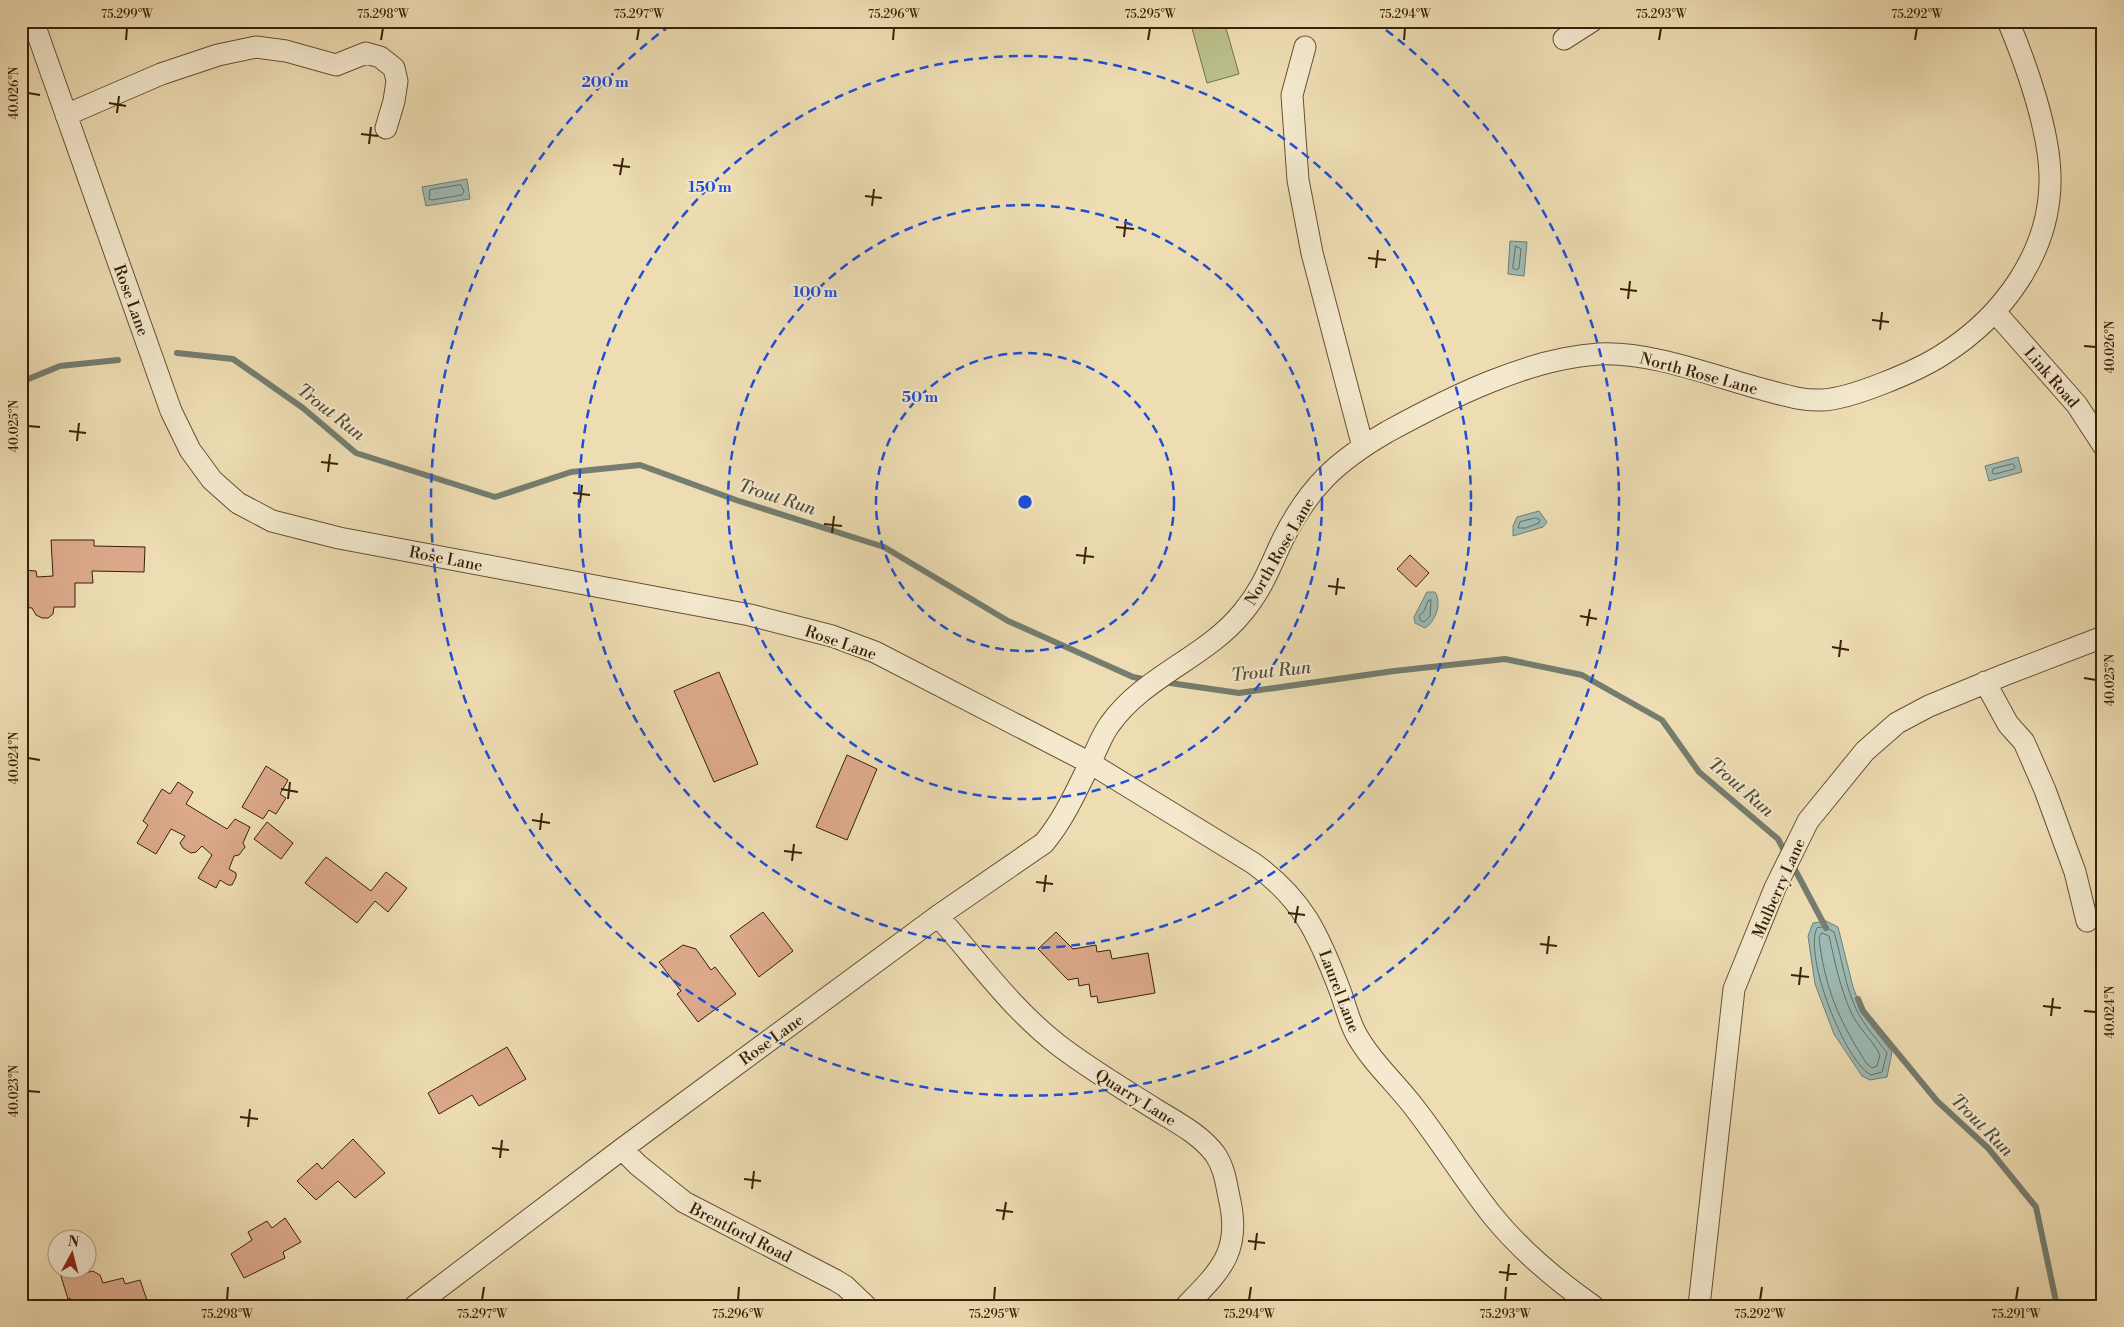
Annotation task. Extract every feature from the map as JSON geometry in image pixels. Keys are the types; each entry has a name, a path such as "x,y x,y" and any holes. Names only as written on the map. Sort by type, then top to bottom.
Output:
{"street":[{"name":"Rose Lane","path":"33,21 172,411 190,450 212,480 238,503 272,521 339,538 750,615 832,636 875,652 1090,764 1058,827 1044,843 938,916 622,1148 415,1306"},
{"path":"1564,39 1592,21"},
{"name":"North Rose Lane","path":"1090,764 1109,724 1125,706 1149,686 1223,634 1241,614 1266,580 1281,544 1302,505 1328,474 1363,447 1432,409 1474,390 1546,362 1578,356 1605,354 1644,357 1797,398 1824,400 1852,393 1926,365 1973,333 1995,312 2025,272 2036,249 2048,208 2050,188 2047,146 2020,49 2008,21"},
{"path":"66,116 161,74 218,55 256,47 286,51 336,65 366,53 380,56 394,68 397,80 394,101 386,128"},
{"path":"1305,47 1292,95 1298,180 1312,253 1363,447"},
{"name":"Link Road","path":"1995,312 2077,404 2103,445"},
{"name":"Mulberry Lane","path":"1699,1306 1734,989 1784,870 1808,821 1865,751 1897,723 1929,706 1985,682 2103,637"},
{"path":"1985,682 2008,724 2024,742 2045,790 2076,872 2087,921"},
{"name":"Laurel Lane","path":"1090,764 1253,863 1276,879 1308,919 1321,940 1356,1034 1371,1056 1418,1111 1493,1216 1514,1240 1541,1267 1593,1306"},
{"name":"Quarry Lane","path":"938,916 1023,1013 1056,1043 1092,1070 1204,1141 1216,1156 1222,1167 1234,1218 1234,1228 1226,1257 1215,1276 1186,1306"},
{"name":"Brentford Road","path":"622,1148 638,1166 684,1202 835,1280 845,1286 866,1306"}],"green space":[{"path":"1190,21 1224,21 1239,74 1207,83"}],"water":[{"path":"467,179 470,199 426,206 422,187"},
{"path":"1510,241 1527,242 1524,276 1508,274"},
{"path":"2018,457 2022,472 1989,481 1985,466"},
{"path":"1539,511 1547,522 1543,527 1513,536 1513,526 1517,517"},
{"path":"1427,592 1435,592 1438,606 1435,616 1425,628 1415,623 1414,617"},
{"path":"1826,921 1838,927 1853,987 1861,1008 1870,1024 1892,1052 1887,1077 1870,1080 1862,1076 1834,1034 1815,984 1808,936 1813,923"}],"building":[{"path":"51,540 94,540 94,546 145,547 144,572 92,571 93,583 75,583 75,607 54,607 53,614 48,618 42,618 36,615 32,608 21,607 21,570 36,571 37,577 53,576"},
{"path":"1410,555 1429,573 1416,587 1397,569"},
{"path":"719,672 758,764 714,782 674,691"},
{"path":"847,755 877,769 847,840 816,827"},
{"path":"266,766 288,780 280,794 286,798 276,814 269,810 263,819 242,807"},
{"path":"178,782 193,792 186,804 227,829 235,819 250,827 243,843 245,847 239,855 234,856 229,869 236,873 232,885 228,885 220,880 216,888 198,878 212,855 202,846 196,852 191,853 183,848 180,843 185,836 171,829 156,854 137,843 148,825 143,821 162,789 170,794"},
{"path":"267,822 293,843 281,859 254,839"},
{"path":"326,857 371,891 386,872 407,888 388,912 375,901 357,923 305,883"},
{"path":"763,912 793,951 759,977 730,936"},
{"path":"1056,932 1073,949 1096,945 1097,952 1110,950 1112,959 1148,953 1155,993 1098,1003 1097,996 1091,997 1089,984 1079,986 1078,978 1068,980 1038,949"},
{"path":"683,945 696,949 711,970 715,967 736,994 698,1022 677,994 681,991 659,962"},
{"path":"507,1047 526,1079 479,1106 472,1095 439,1114 428,1093"},
{"path":"353,1139 385,1173 355,1198 338,1181 316,1200 297,1181 317,1163 322,1169"},
{"path":"285,1218 301,1242 283,1252 285,1258 244,1278 231,1254 252,1240 248,1232 267,1221 272,1228"},
{"path":"98,1274 103,1283 123,1278 125,1284 140,1280 149,1306 73,1306 70,1298 68,1299 62,1280 98,1280"}],"waterway":[{"name":"Trout Run","path":"177,353 233,359 303,408 356,453 495,497 571,472 640,465 736,500 884,547 1008,621 1133,677 1148,680"},
{"name":"Trout Run","path":"21,382 60,366 118,360"},
{"name":"Trout Run","path":"1163,682 1239,693 1394,671 1505,659 1582,675 1662,720 1699,772 1778,839 1786,854"},
{"name":"Trout Run","path":"1792,864 1826,928"},
{"name":"Trout Run","path":"1858,999 1863,1011 1937,1101 1988,1148 2036,1207 2057,1306"}]}
